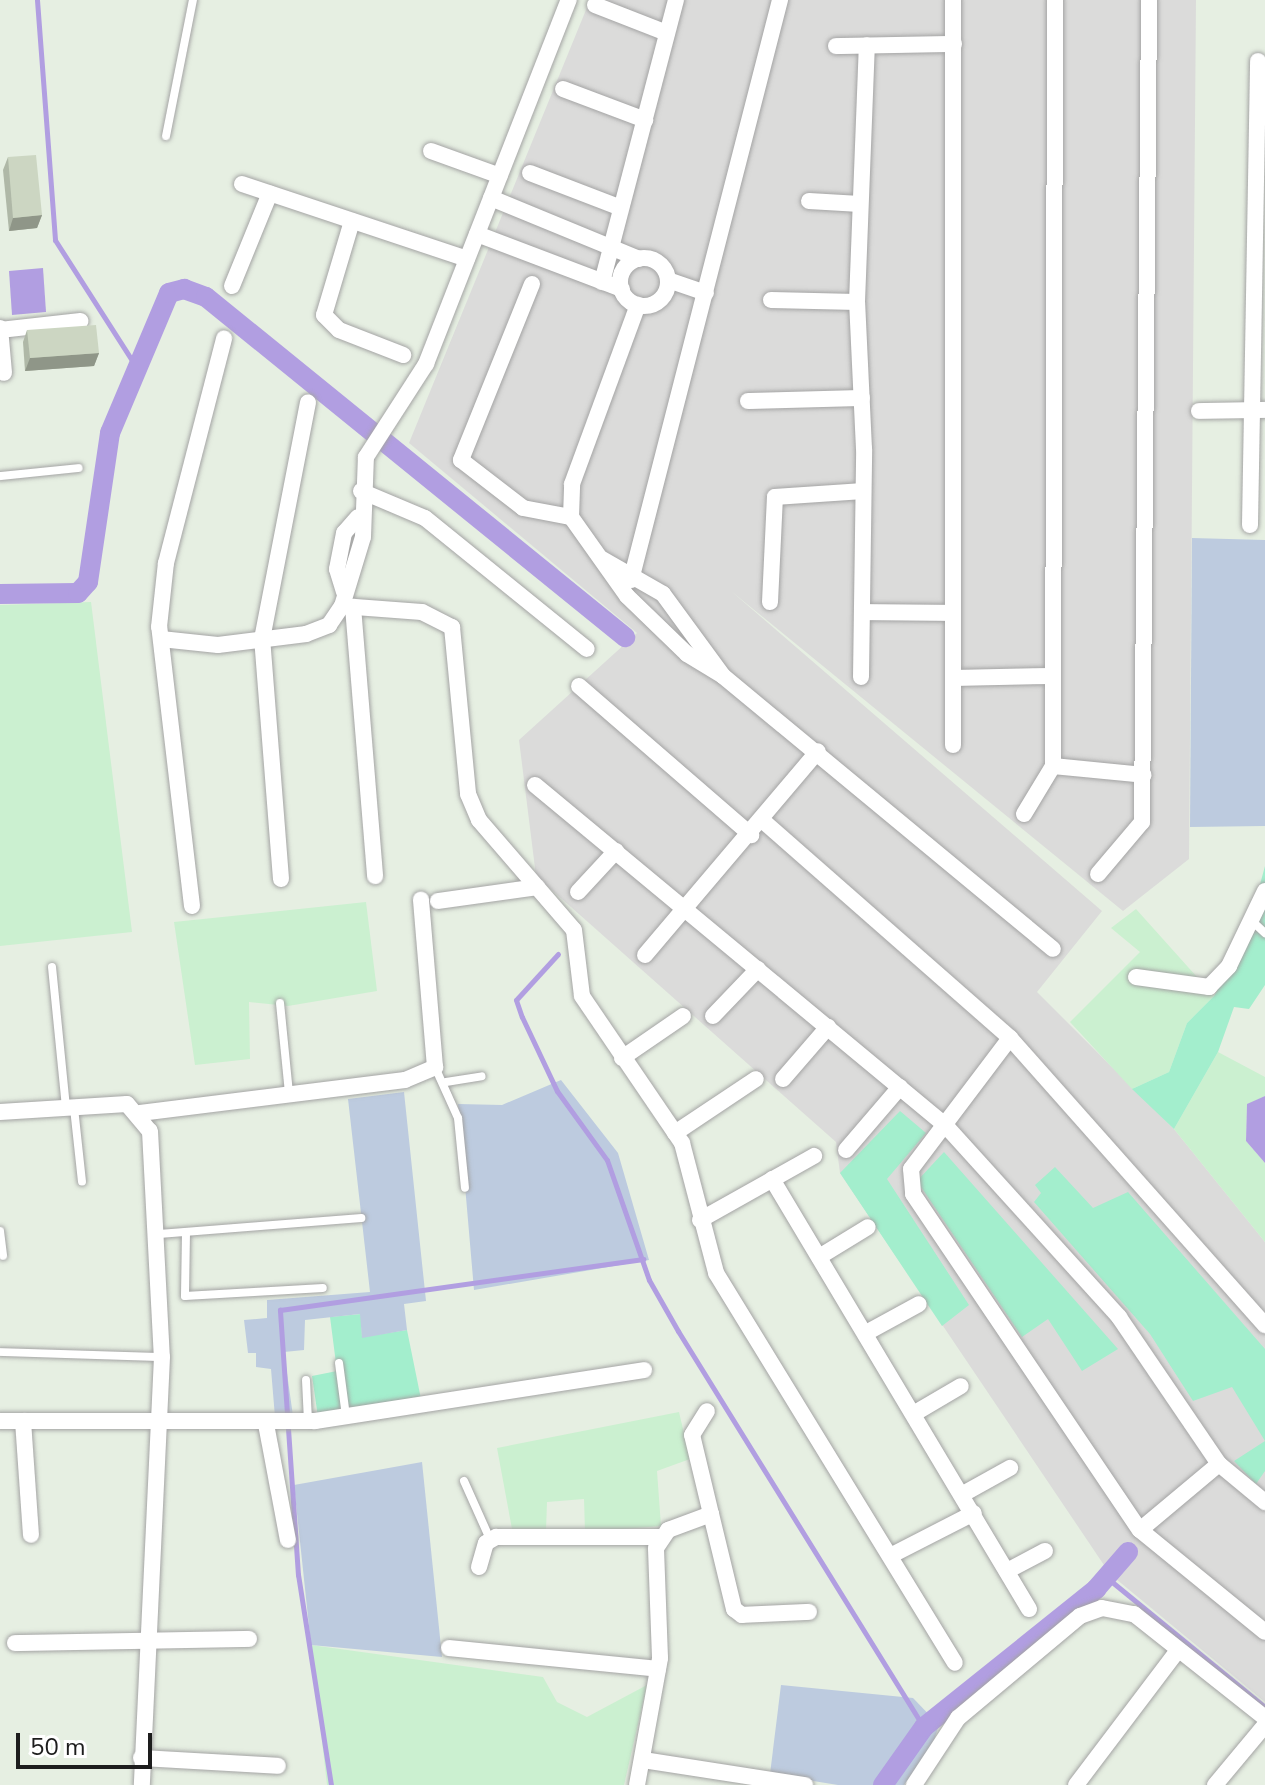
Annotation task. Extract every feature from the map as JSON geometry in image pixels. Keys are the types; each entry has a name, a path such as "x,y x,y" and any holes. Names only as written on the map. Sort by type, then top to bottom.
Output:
{"street":[{"path":"375,876 346,602 337,569 344,533 358,517 371,446 426,364 569,0"},
{"path":"602,282 676,0"},
{"path":"627,596 780,0"},
{"path":"953,0 953,745"},
{"path":"1024,814 1053,766 1055,0"},
{"path":"1098,874 1139,830 1144,775 1149,0"},
{"path":"595,5 667,33"},
{"path":"836,46 954,44"},
{"path":"861,677 863,491 857,302 867,45"},
{"path":"1250,525 1258,410 1261,105 1258,61"},
{"path":"563,89 645,120"},
{"path":"431,151 500,176"},
{"path":"530,173 621,208"},
{"path":"242,184 467,259"},
{"path":"232,286 270,193"},
{"path":"491,198 639,259 661,265 668,280 660,301 638,305"},
{"path":"809,201 860,204"},
{"path":"352,221 324,315 339,330 403,355"},
{"path":"477,234 622,289 638,305"},
{"path":"622,289 625,267 639,259"},
{"path":"668,280 706,293"},
{"path":"532,284 461,460 523,508 571,517"},
{"path":"771,300 857,302"},
{"path":"638,305 572,484 571,517 627,596 687,654 723,676 818,751 1053,949"},
{"path":"4,373 0,329 80,321"},
{"path":"192,906 161,639 166,563 224,338"},
{"path":"748,401 862,398"},
{"path":"281,879 262,639 308,402"},
{"path":"1199,411 1258,410"},
{"path":"361,491 425,518 587,649"},
{"path":"770,602 775,497 863,491"},
{"path":"602,559 633,571 663,594 723,676"},
{"path":"161,639 218,645 321,630 346,602"},
{"path":"346,602 422,612 452,627 468,794 497,846 574,930 582,996 675,1133 716,1273 955,1663"},
{"path":"862,612 953,613"},
{"path":"953,678 1052,676"},
{"path":"579,686 751,835"},
{"path":"645,955 689,912 818,751"},
{"path":"1053,766 1144,775"},
{"path":"535,785 946,1126 1119,1317 1219,1464 1265,1502"},
{"path":"762,820 1010,1038 1265,1325"},
{"path":"578,892 616,851"},
{"path":"140,1113 405,1080 435,1067 430,900 537,887"},
{"path":"1136,977 1209,987 1229,966 1265,891"},
{"path":"713,1016 758,969"},
{"path":"622,1058 683,1016"},
{"path":"783,1079 828,1027"},
{"path":"1010,1038 911,1169 913,1194 1140,1530 1265,1632"},
{"path":"675,1133 756,1079"},
{"path":"846,1150 900,1087"},
{"path":"0,1112 127,1104 140,1113 150,1131 159,1234 162,1357 142,1785"},
{"path":"700,1220 814,1156"},
{"path":"772,1179 915,1413 1029,1609"},
{"path":"819,1257 868,1227"},
{"path":"866,1333 919,1304"},
{"path":"0,1421 159,1424 303,1422 644,1370"},
{"path":"915,1413 961,1386"},
{"path":"707,1411 692,1435 734,1609 742,1615 809,1612"},
{"path":"23,1421 31,1535"},
{"path":"270,1423 288,1540"},
{"path":"1140,1530 1219,1464"},
{"path":"963,1494 1010,1468"},
{"path":"890,1556 974,1513"},
{"path":"479,1567 490,1539 660,1537 711,1514"},
{"path":"637,1785 658,1669 660,1537"},
{"path":"1007,1571 1045,1551"},
{"path":"914,1785 958,1718 1080,1616 1118,1606 1265,1718"},
{"path":"15,1643 249,1639"},
{"path":"449,1648 658,1669"},
{"path":"1076,1785 1178,1650"},
{"path":"1215,1785 1265,1725"},
{"path":"141,1758 278,1766"},
{"path":"643,1760 805,1785"}],"lane":[{"path":"166,136 193,0"},
{"path":"0,476 79,468"},
{"path":"1251,920 1265,933"},
{"path":"52,967 82,1182"},
{"path":"280,1003 289,1093"},
{"path":"435,1067 446,1082 465,1188"},
{"path":"446,1082 482,1076"},
{"path":"159,1234 361,1218"},
{"path":"0,1231 3,1256"},
{"path":"186,1232 185,1296 323,1288"},
{"path":"0,1352 162,1357"},
{"path":"339,1363 346,1416"},
{"path":"303,1422 306,1380"},
{"path":"464,1481 490,1539"}],"shaded area":[{"path":"590,0 1196,0 1189,859 1123,911 731,591 1102,911 1037,992 1174,1129 1265,1242 1265,1702 1110,1574 840,1173 836,1142 536,876 519,740 637,633 409,443"},
{"path":"43,268 46,312 12,315 9,271"},
{"path":"1192,538 1265,540 1265,826 1190,827"},
{"path":"561,1080 618,1153 649,1260 474,1290 458,1104 502,1105"},
{"path":"404,1092 426,1301 404,1304 407,1330 362,1338 360,1314 305,1320 304,1350 284,1352 293,1416 275,1417 271,1369 256,1367 256,1353 248,1353 244,1320 267,1318 267,1300 370,1292 348,1099"},
{"path":"1265,1096 1265,1163 1246,1141 1247,1104"},
{"path":"422,1462 442,1657 311,1645 294,1485"},
{"path":"781,1685 913,1698 939,1725 931,1749 904,1785 838,1785 770,1774"}],"green space":[{"path":"91,602 132,932 0,946 0,605"},
{"path":"1265,866 1265,985 1249,1009 1234,1007 1218,1052 1174,1129 1132,1089 1169,1072 1187,1023 1214,996 1243,947"},
{"path":"366,902 377,991 288,1006 249,1002 250,1059 195,1065 174,922"},
{"path":"1136,909 1214,996 1187,1023 1169,1072 1132,1089 1070,1022 1140,952 1111,928"},
{"path":"1218,1052 1265,1077 1265,1096 1247,1105 1246,1141 1265,1163 1265,1242 1174,1129"},
{"path":"900,1111 926,1133 887,1179 969,1305 942,1326 840,1173"},
{"path":"944,1152 1118,1349 1082,1371 1048,1319 1022,1337 917,1181"},
{"path":"1055,1167 1093,1208 1128,1192 1265,1349 1265,1441 1232,1387 1193,1401 1150,1334 1034,1202 1041,1193 1035,1185"},
{"path":"361,1314 362,1337 407,1330 421,1399 318,1417 312,1376 337,1371 330,1317"},
{"path":"679,1412 690,1459 657,1471 661,1526 585,1532 584,1499 547,1502 546,1531 512,1529 497,1448"},
{"path":"1265,1441 1265,1471 1256,1484 1234,1461"},
{"path":"311,1645 543,1677 557,1702 587,1717 647,1685 624,1785 327,1785"}],"building":[{"path":"36,155 42,215 13,218 8,157"},
{"path":"96,325 99,353 30,358 27,330"}],"waterway":[{"path":"37,0 55,240 135,365"},
{"path":"0,594 78,593 88,582 110,433 169,293 184,289 206,297 625,637"},
{"path":"558,954 516,1000 557,1091 607,1160 649,1280 678,1331 924,1727"},
{"path":"331,1785 298,1575 280,1310 643,1259"},
{"path":"883,1785 924,1727 1096,1589 1128,1552"},
{"path":"1106,1577 1265,1707"}]}
